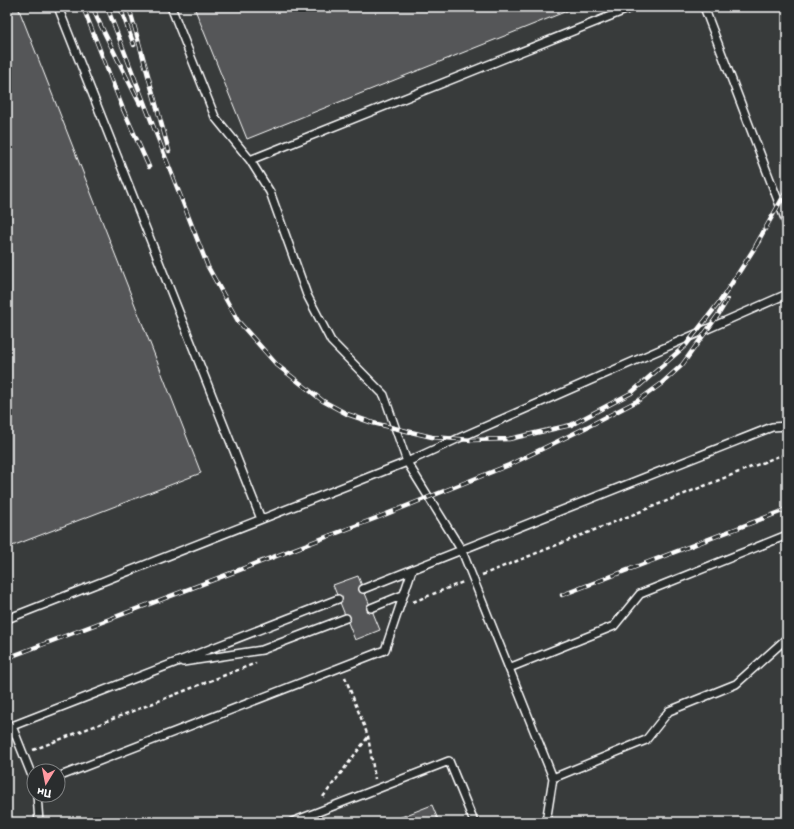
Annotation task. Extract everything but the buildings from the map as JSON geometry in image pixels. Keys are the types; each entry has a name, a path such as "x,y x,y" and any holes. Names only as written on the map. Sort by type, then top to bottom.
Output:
{"lane":[{"path":"58,7 261,519"},
{"path":"171,7 215,117 250,160 270,192 311,301 331,341 384,395 407,462 462,551 553,778 546,822"},
{"path":"250,160 633,7"},
{"path":"704,7 787,224"},
{"path":"7,619 407,462 457,438 787,294"},
{"path":"363,589 772,427 787,426"},
{"path":"509,668 614,626 640,594 787,535"},
{"path":"66,775 385,650 412,570"},
{"path":"371,608 403,595"},
{"path":"27,763 10,727 338,599"},
{"path":"170,664 262,650 346,618"},
{"path":"553,778 646,740 669,711 736,684 787,638"},
{"path":"292,822 449,761 474,822"},
{"path":"38,803 39,822"}],"path":[{"path":"399,608 779,456 787,455"},
{"path":"23,754 261,662"},
{"path":"341,668 368,736 377,789"},
{"path":"310,815 368,736"}],"shaded area":[{"path":"7,7 787,7 787,822 7,822"}],"railway":[{"path":"83,7 123,109 149,167"},
{"path":"93,7 140,104"},
{"path":"107,7 208,267 238,321 277,365 323,401 347,414 373,423 432,437 472,440 509,439 571,425 631,393 686,345 721,300 759,241"},
{"path":"120,7 134,45"},
{"path":"129,7 169,151"},
{"path":"756,245 787,190"},
{"path":"7,658 379,517 509,465 585,428 639,400 661,384 682,365 727,300"},
{"path":"562,595 780,512 787,508"}]}
